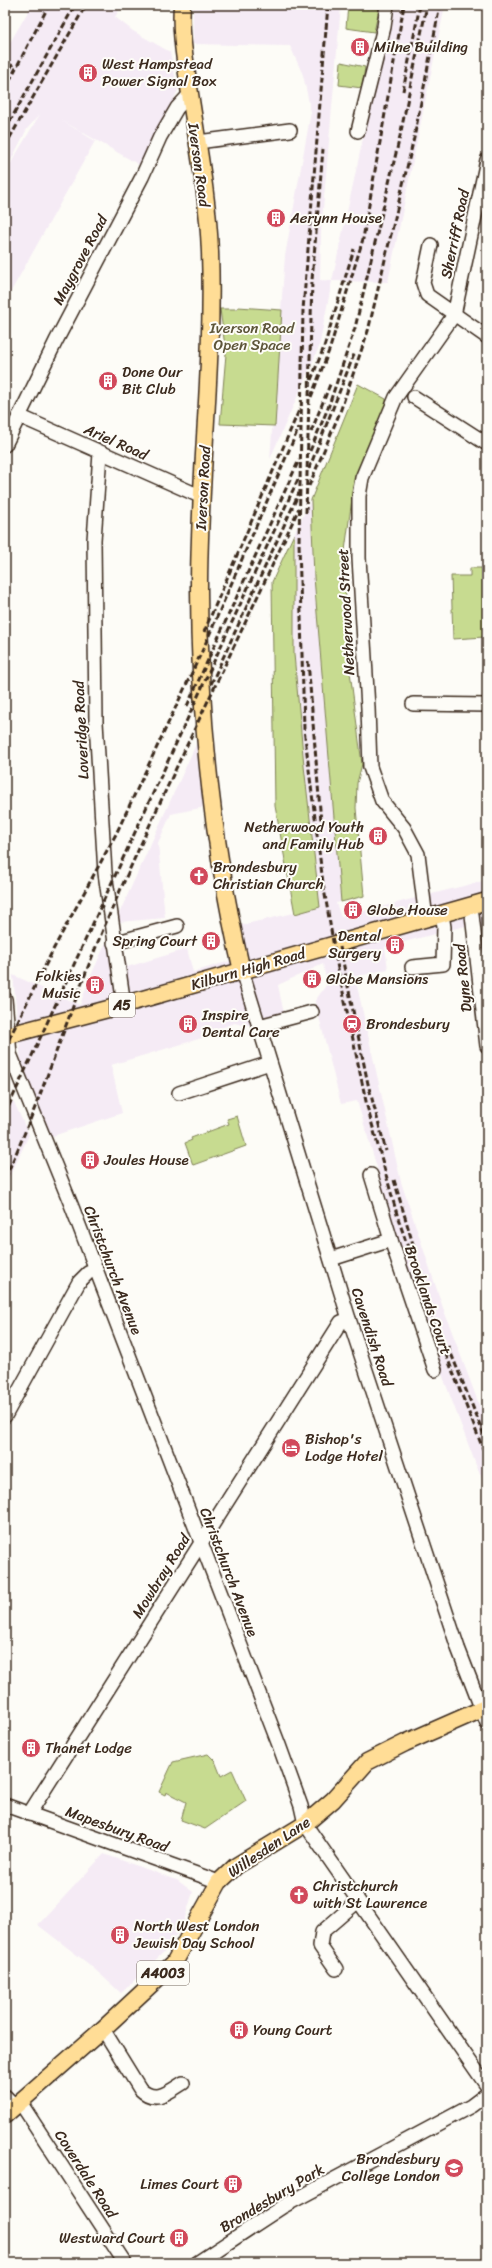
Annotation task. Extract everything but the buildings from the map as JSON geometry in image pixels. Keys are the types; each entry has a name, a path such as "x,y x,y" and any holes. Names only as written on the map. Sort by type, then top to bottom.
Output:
{"main road":[{"name":"Iverson Road","path":"182,5 182,44 198,142 210,251 207,416 202,497 199,588 207,748 227,906 242,971"},
{"name":"Kilburn High Road","path":"7,1036 124,1005 487,901"},
{"name":"Willesden Lane","path":"11,2105 103,2030 174,1963 219,1882 236,1866 305,1824 333,1800 368,1762 405,1743 485,1713"}],"street":[{"path":"358,131 384,27 386,5"},
{"name":"Maygrove Road","path":"5,445 142,177 160,137 177,108 190,94"},
{"path":"198,142 290,130"},
{"name":"Sherriff Road","path":"454,315 482,216 487,160"},
{"path":"431,245 423,283 429,298 487,337"},
{"name":"Netherwood Street","path":"426,919 418,854 404,828 382,801 370,767 359,558 359,496 362,478 396,397 454,315"},
{"path":"414,396 487,444"},
{"name":"Ariel Road","path":"19,416 202,497"},
{"name":"Loveridge Road","path":"100,453 94,540 96,722 105,873 124,1005"},
{"path":"413,704 487,704"},
{"name":"Dyne Road","path":"471,906 487,1046"},
{"path":"412,967 443,964 444,927 442,915"},
{"path":"114,943 177,926"},
{"name":"Cavendish Road","path":"242,971 330,1259 458,1648 485,1713"},
{"path":"5,999 7,1036"},
{"path":"258,1026 312,1012"},
{"name":"Christchurch Avenue","path":"7,1036 10,1054 96,1269 200,1543 279,1745 301,1806 305,1824 487,2086"},
{"path":"179,1093 270,1063"},
{"name":"Brooklands Court","path":"371,1175 391,1240 435,1370"},
{"name":"Brooklands Court","path":"330,1259 391,1240"},
{"path":"5,1416 79,1282 88,1273 96,1269"},
{"name":"Mowbray Road","path":"29,1814 341,1322 350,1319"},
{"name":"Mapesbury Road","path":"5,1805 219,1882"},
{"path":"336,1969 320,1946 322,1932 358,1901"},
{"path":"103,2030 140,2090 147,2096 155,2098 167,2094 184,2083"},
{"name":"Brondesbury Park","path":"197,2263 282,2207 471,2106 487,2094"},
{"name":"Brondesbury Park","path":"471,2106 487,2103"},
{"name":"Coverdale Road","path":"11,2105 125,2263"}],"shaded area":[{"path":"32,5 122,5 115,17 133,31 170,52 178,90 143,167 61,120 95,141 5,302 5,173 40,114 27,129 5,172 5,51"},
{"path":"193,5 341,5 321,232 320,280 332,281 319,347 270,459 285,256 311,112 303,75 290,46 193,44"},
{"path":"392,5 445,5 388,282 332,281"},
{"path":"311,500 314,577 341,902 336,903 341,917 487,880 487,925 470,930 469,925 385,947 388,969 355,977 401,1182 443,1308 487,1426 487,1489 476,1465 427,1334 357,1101 341,1104 315,1001 327,984 323,964 278,985 284,1014 245,1026 235,1023 218,1029 219,1033 111,1065 122,1113 47,1138 22,1072 13,975 80,1005 88,982 197,742 205,807 171,814 158,843 165,918 119,922 127,967 187,949 193,972 230,961 224,929 320,907 304,766 294,654 294,534"},
{"path":"5,1101 14,1102 29,1135 5,1186"},
{"path":"104,1854 177,1880 193,1892 183,1924 168,1948 121,1993 90,1965 38,1925"}],"green space":[{"path":"348,5 379,9 374,32 346,28"},
{"path":"341,62 365,67 362,88 339,85"},
{"name":"Iverson Road Open Space","path":"238,307 282,310 275,426 220,424 226,354 220,309 237,309"},
{"path":"358,384 386,399 386,408 353,491 344,558 349,664 362,764 357,783 356,808 364,896 341,902 314,577 311,500"},
{"path":"294,534 294,654 304,766 320,907 295,914 275,806 272,582"},
{"path":"470,568 487,568 487,624 485,637 453,639 451,576 470,576"},
{"path":"237,1116 246,1146 193,1165 185,1143 192,1140 191,1138 229,1124 227,1119"},
{"path":"208,1754 215,1761 221,1776 232,1770 246,1801 205,1829 181,1820 186,1802 166,1792 165,1795 159,1792 173,1762"}],"railway":[{"path":"5,89 49,5"},
{"path":"5,130 75,5"},
{"path":"5,146 86,5"},
{"path":"328,5 303,310 299,542 304,729 323,883 336,959 367,1106 398,1218 434,1324 487,1459"},
{"path":"311,397 330,348 363,239 404,5"},
{"path":"403,91 420,5"},
{"path":"310,451 328,408 355,328 400,136 427,5"},
{"path":"309,486 340,412 368,331 414,138 440,5"},
{"path":"5,77 14,62"},
{"path":"306,513 312,280 323,149"},
{"path":"311,380 324,347 354,249"},
{"path":"309,469 355,352"},
{"path":"311,432 331,382"},
{"path":"204,632 300,408"},
{"path":"5,1047 54,948 116,834 204,647 299,427"},
{"path":"187,706 299,460"},
{"path":"5,1114 299,477"},
{"path":"211,684 299,493"},
{"path":"5,1178 32,1116 92,956 128,872 299,508"},
{"path":"308,661 321,822"},
{"path":"340,947 368,1084 386,1151"},
{"path":"394,1180 415,1251"},
{"path":"448,1346 487,1442"}],"place":[{"name":"Milne Building","path":"360,47"},
{"name":"West Hampstead Power Signal Box","path":"88,73"},
{"name":"Aerynn House","path":"276,218"},
{"name":"Done Our Bit Club","path":"108,381"},
{"name":"Netherwood Youth and Family Hub","path":"378,836"},
{"name":"Brondesbury Christian Church","path":"199,876"},
{"name":"Globe House","path":"353,910"},
{"name":"Spring Court","path":"211,941"},
{"name":"Dental Surgery","path":"395,945"},
{"name":"Globe Mansions","path":"312,979"},
{"name":"Folkies Music","path":"95,985"},
{"name":"Inspire Dental Care","path":"188,1024"},
{"name":"Brondesbury","path":"352,1024"},
{"name":"Joules House","path":"90,1160"},
{"name":"Bishop's Lodge Hotel","path":"291,1448"},
{"name":"Thanet Lodge","path":"31,1748"},
{"name":"Christchurch with St Lawrence","path":"299,1895"},
{"name":"North West London Jewish Day School","path":"120,1935"},
{"name":"Young Court","path":"239,2030"},
{"name":"Brondesbury College London","path":"454,2168"},
{"name":"Limes Court","path":"233,2184"},
{"name":"Westward Court","path":"179,2238"}]}
